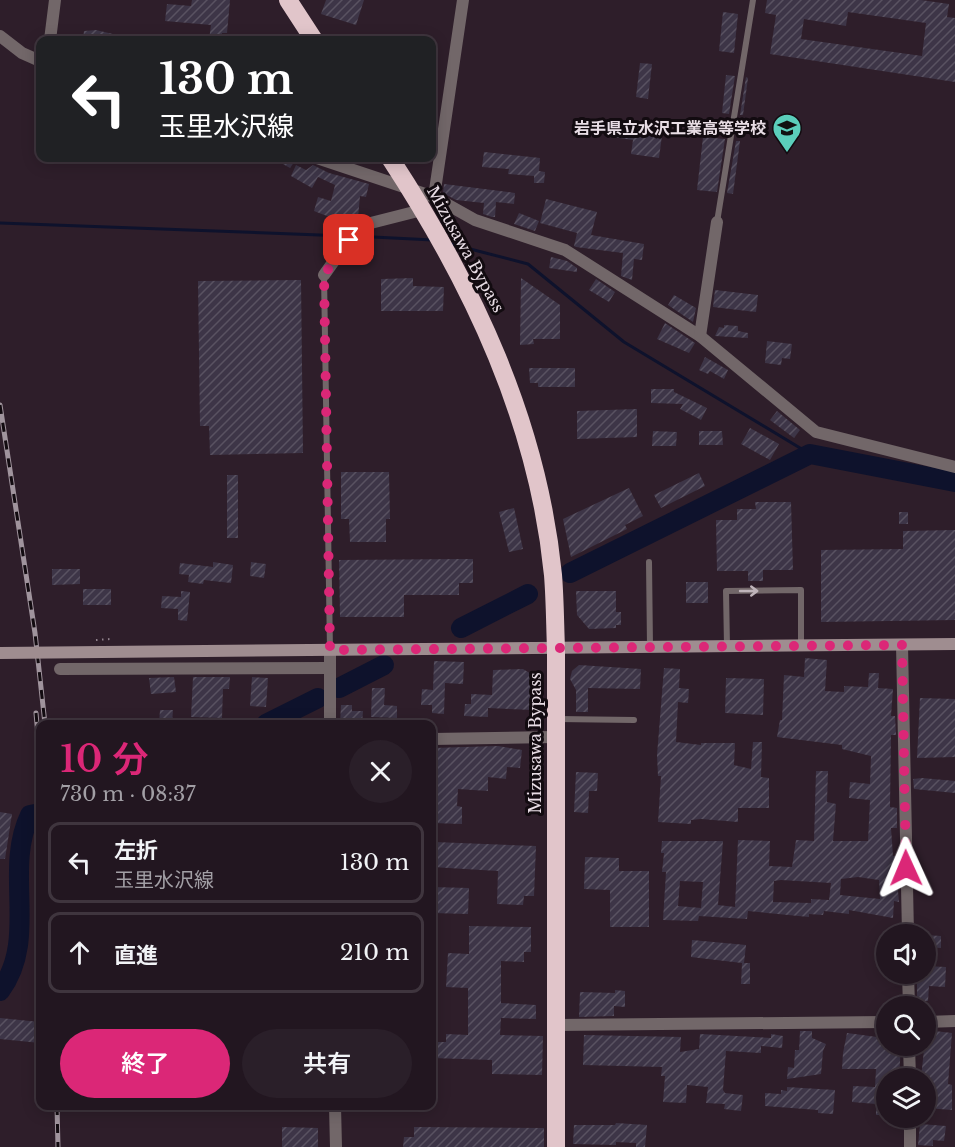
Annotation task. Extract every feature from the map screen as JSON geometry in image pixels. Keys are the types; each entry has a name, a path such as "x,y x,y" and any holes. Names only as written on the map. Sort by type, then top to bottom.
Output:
{"highway":[{"path":"288,0 312,36"},
{"name":"Mizusawa Bypass","path":"393,162 412,190 428,203 447,248 483,319 504,370 542,503 553,576 555,649 556,1147"}],"street":[{"path":"50,36 55,0"},
{"path":"436,155 462,0"},
{"path":"0,36 36,59"},
{"path":"329,162 412,190"},
{"path":"428,203 435,162"},
{"path":"324,275 349,240 351,228 428,203 565,250 700,336 816,432 955,467"},
{"path":"700,336 717,222"},
{"path":"0,653 955,644"},
{"path":"902,645 908,924"},
{"path":"330,650 330,720"},
{"path":"60,669 330,668"},
{"path":"436,739 554,728"},
{"path":"936,1022 955,1021"},
{"path":"556,1025 876,1022"},
{"path":"335,1110 336,1147"},
{"path":"910,1128 910,1147"}],"lane":[{"path":"717,222 753,0"},
{"path":"324,275 330,650"},
{"path":"649,562 650,648"},
{"path":"727,647 726,591 801,590 801,646"},
{"path":"554,728 634,720"}],"building":[{"path":"192,0 230,0 227,33 222,33 222,36 210,36 211,25 165,21 167,4 191,6"},
{"path":"326,0 364,0 356,25 321,14"},
{"path":"767,0 921,0 949,4 947,17 955,18 955,82 770,54 776,15 765,13","holes":["848,12 926,23 922,56 801,39 804,19 846,26"]},
{"path":"723,12 738,14 734,53 719,51"},
{"path":"96,30 117,35 83,36 84,31"},
{"path":"640,63 652,64 648,99 636,97"},
{"path":"726,75 735,76 729,114 722,113"},
{"path":"746,77 748,78 743,115 740,115"},
{"path":"615,121 663,128 659,158 631,154 633,140 612,137"},
{"path":"703,137 725,139 717,192 697,190"},
{"path":"736,141 740,141 733,194 727,193"},
{"path":"484,152 540,158 539,171 545,172 544,183 534,183 534,176 508,174 509,169 482,167"},
{"path":"279,162 294,162 290,168"},
{"path":"296,165 306,170 313,165 329,173 369,184 366,197 360,196 358,218 340,221 314,211 318,197 331,201 335,185 318,177 312,188 291,176"},
{"path":"444,184 515,193 514,204 496,202 495,217 492,217 483,214 484,203 456,200 443,193"},
{"path":"546,199 597,212 591,235 644,244 642,260 634,259 632,280 621,276 623,253 576,247 574,246 577,233 540,223"},
{"path":"519,213 539,221 535,231 514,224"},
{"path":"551,257 567,261 577,268 577,272 549,268"},
{"path":"413,278 413,286 444,287 443,311 381,311 381,279"},
{"path":"521,278 560,305 560,339 533,339 534,344 520,345"},
{"path":"596,279 615,292 609,302 589,290"},
{"path":"301,280 303,453 210,455 209,426 200,426 198,281"},
{"path":"715,290 758,295 756,312 713,307"},
{"path":"674,295 696,308 693,322 668,305"},
{"path":"665,323 695,343 689,353 657,339"},
{"path":"724,325 738,326 738,331 748,333 748,338 715,336 719,327 724,328"},
{"path":"767,341 792,344 790,359 782,358 781,365 765,363"},
{"path":"705,357 728,370 724,379 710,371 708,374 699,370"},
{"path":"529,368 575,368 575,387 538,387 538,383 530,383"},
{"path":"651,389 674,389 674,392 707,408 701,420 680,409 683,404 651,403"},
{"path":"637,409 637,437 577,439 577,411"},
{"path":"777,411 800,430 794,438 770,420"},
{"path":"750,428 779,444 770,460 741,444"},
{"path":"653,431 677,432 676,446 652,446"},
{"path":"699,431 722,431 723,445 699,445"},
{"path":"341,472 389,472 390,519 386,519 386,542 350,542 349,519 341,519"},
{"path":"699,473 705,486 661,508 654,495"},
{"path":"227,475 238,475 238,538 227,538"},
{"path":"629,488 643,516 625,525 627,529 571,557 563,519"},
{"path":"755,502 791,502 793,570 763,570 763,581 748,581 748,571 717,571 716,520 737,520 737,509 756,509"},
{"path":"514,508 523,549 509,552 499,512"},
{"path":"899,512 908,512 908,524 899,524"},
{"path":"955,530 955,620 821,622 821,550 903,549 903,531"},
{"path":"473,559 473,583 459,583 459,595 404,595 404,617 340,617 339,560"},
{"path":"213,562 233,565 231,583 204,580 203,584 188,582 189,575 179,574 180,563 213,567"},
{"path":"251,562 266,564 264,578 250,576"},
{"path":"52,569 80,569 80,584 52,585"},
{"path":"686,582 708,582 708,603 686,603"},
{"path":"83,589 111,589 111,605 83,605"},
{"path":"181,591 190,592 187,621 178,620 178,609 161,608 162,596 181,597"},
{"path":"576,591 616,591 616,612 621,612 621,625 616,625 616,628 589,629 577,615"},
{"path":"805,658 827,660 825,691 844,692 844,686 868,687 869,673 879,673 878,688 893,689 891,716 895,716 896,735 891,735 890,807 897,808 897,828 891,828 893,856 898,856 898,867 896,867 899,902 894,901 893,918 849,910 849,914 824,911 823,915 809,914 809,917 748,911 747,919 699,916 698,921 663,920 666,872 662,872 664,853 661,853 662,841 723,841 718,905 735,907 738,840 770,841 769,866 792,867 796,840 814,841 816,771 828,771 827,802 836,804 833,841 868,841 870,800 849,798 850,782 870,784 871,756 842,749 842,745 777,737 780,720 782,720 784,675 804,677","holes":["858,877 879,880 880,899 840,895 841,879","680,881 703,882 701,908 678,906","774,881 831,883 829,900 811,899 811,903 773,902"]},
{"path":"434,661 464,662 463,684 445,683 444,714 432,713 432,705 421,705 422,689 433,690"},
{"path":"579,665 641,669 640,689 588,688 588,712 576,712 576,690 570,679 572,671"},
{"path":"664,668 680,669 679,688 689,689 688,703 678,702 676,742 701,745 701,743 735,743 734,765 751,769 753,742 762,742 761,777 769,778 769,808 738,808 738,822 701,819 691,820 691,824 658,822 661,776 658,776 657,755"},
{"path":"523,669 533,675 532,710 488,708 488,717 464,716 465,704 471,704 471,694 492,695 493,670"},
{"path":"174,677 176,692 151,694 149,678"},
{"path":"193,677 230,677 229,689 223,689 222,718 191,717"},
{"path":"252,677 268,678 266,707 250,706"},
{"path":"726,678 764,679 763,715 725,713"},
{"path":"372,688 385,688 384,705 397,706 397,718 371,717"},
{"path":"920,698 955,699 955,757 917,758"},
{"path":"341,705 352,705 352,711 363,711 362,720 340,720"},
{"path":"160,710 173,710 172,720 159,720"},
{"path":"498,746 522,750 520,768 507,767 506,779 488,777 488,791 458,789 457,806 462,807 462,824 436,823 436,748"},
{"path":"576,772 598,773 597,791 589,791 588,813 574,812"},
{"path":"913,779 955,781 955,793 914,789"},
{"path":"0,812 12,814 5,859 0,859"},
{"path":"436,842 536,846 534,896 524,896 523,905 497,904 498,871 436,867"},
{"path":"585,857 619,858 619,871 649,871 649,927 610,927 610,890 584,889"},
{"path":"436,887 469,888 468,914 436,913"},
{"path":"469,926 531,927 531,952 524,952 524,962 501,961 501,1003 536,1005 536,1019 501,1018 500,1035 543,1036 542,1075 492,1074 492,1060 436,1058 436,1042 446,1042 446,1034 468,1035 468,988 446,987 448,953 469,954"},
{"path":"936,936 941,936 941,948 936,948"},
{"path":"692,940 746,945 744,963 750,963 750,984 741,984 742,963 691,957"},
{"path":"936,966 946,967 945,987 929,986 928,996 917,996 917,984 936,984"},
{"path":"615,990 625,991 625,1007 614,1006 614,1016 579,1017 580,992 615,993"},
{"path":"0,1018 36,1022 36,1043 0,1039"},
{"path":"800,1031 812,1031 812,1038 826,1044 823,1051 821,1074 787,1079 788,1067 794,1068 795,1050 799,1050"},
{"path":"936,1031 952,1033 948,1084 952,1085 952,1110 936,1109 936,1068 922,1068 923,1056 936,1056"},
{"path":"847,1033 876,1037 876,1056 900,1056 900,1068 842,1069"},
{"path":"700,1034 771,1038 771,1034 783,1036 782,1048 761,1046 761,1053 726,1051 723,1090 725,1093 743,1095 741,1111 724,1109 725,1104 706,1103 708,1087 687,1085 686,1103 663,1102 665,1076 661,1076 662,1067 583,1065 584,1035 681,1037 680,1052 699,1049"},
{"path":"876,1069 876,1104 852,1102 853,1086 875,1087"},
{"path":"787,1087 835,1090 833,1114 818,1113 818,1110 765,1106 765,1093 781,1094 781,1090 787,1091"},
{"path":"616,1123 647,1125 645,1147 636,1147 636,1143 616,1142 616,1145 573,1144 574,1125 615,1125"},
{"path":"946,1126 944,1141 933,1140 933,1146 918,1145 920,1128"},
{"path":"282,1127 318,1128 318,1147 282,1147"},
{"path":"414,1127 544,1128 544,1147 403,1147 404,1137 414,1137"}],"waterway":[{"path":"0,223 346,236"},
{"path":"353,236 433,240"},
{"path":"451,244 528,264 624,342 810,454"},
{"path":"570,573 810,454 955,482"},
{"path":"461,628 528,594"},
{"path":"339,688 384,665"},
{"path":"274,720 318,698"},
{"path":"0,991 11,971 17,949 20,927 19,859 30,815 36,814"}],"railway":[{"path":"0,405 35,633 45,720"},
{"path":"36,713 37,720"},
{"path":"57,1110 58,1147"}],"place":[{"name":"岩手県立水沢工業高等学校","path":"787,154"}],"route":[{"path":"349,240 324,275 330,650 902,645 906,868"}]}
